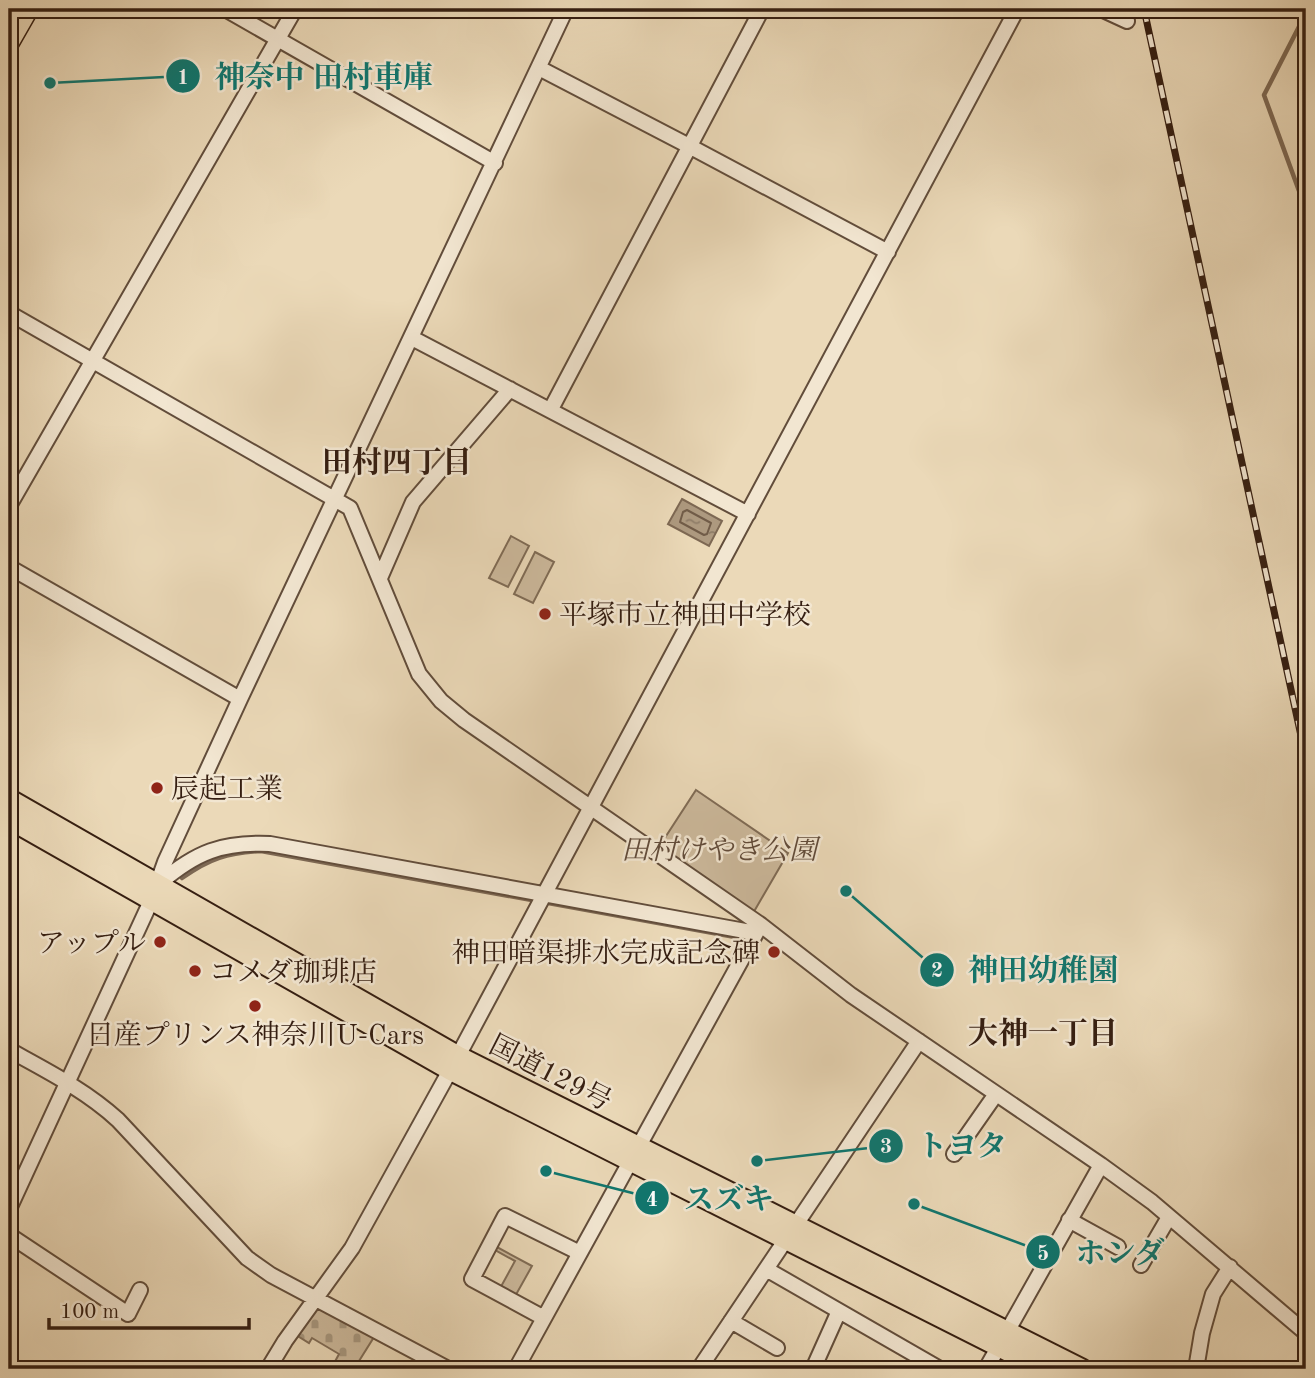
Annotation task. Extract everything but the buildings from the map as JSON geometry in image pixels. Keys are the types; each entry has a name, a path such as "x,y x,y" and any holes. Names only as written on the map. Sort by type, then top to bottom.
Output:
{"highway":[{"name":"国道129号","path":"9,799 155,892 454,1063 1002,1338 1082,1369"},
{"name":"国道129号","path":"9,818 155,892"},
{"name":"国道129号","path":"1002,1338 1043,1369"}],"main road":[{"path":"9,44 29,9"}],"street":[{"path":"225,9 495,163"},
{"path":"9,506 295,9"},
{"path":"9,1209 12,1192 68,1082 240,699 566,9"},
{"path":"551,409 762,9"},
{"path":"268,1369 315,1297 352,1248 454,1063 1017,9"},
{"path":"1101,9 1127,21"},
{"path":"539,68 888,253"},
{"path":"9,313 350,508 419,674 441,701 851,995 1101,1165 1169,1217 1306,1333"},
{"path":"412,338 748,514"},
{"path":"380,578 412,502 510,389"},
{"path":"9,567 240,699"},
{"path":"155,892 192,859 239,843 270,845 759,929"},
{"path":"516,1369 759,929"},
{"path":"699,1369 919,1041"},
{"path":"9,1050 68,1082 118,1120 247,1258 271,1275 448,1369"},
{"path":"954,1154 996,1094"},
{"path":"986,1369 1101,1165"},
{"path":"544,1318 472,1279 505,1216 580,1254"},
{"path":"1141,1265 1169,1217"},
{"path":"1069,1220 1118,1247"},
{"path":"9,1235 128,1314 140,1290"},
{"path":"1196,1369 1202,1333 1213,1294 1230,1267"},
{"path":"766,1269 940,1369"},
{"path":"815,1368 839,1311"},
{"path":"731,1321 777,1348"}],"green space":[{"path":"511,536 529,546 508,587 489,578"},
{"path":"535,552 554,562 533,603 514,594"},
{"name":"田村けやき公園","path":"696,790 788,853 752,915 657,850"},
{"path":"495,1246 532,1266 513,1300 498,1292 515,1261 493,1249"},
{"path":"319,1307 374,1337 354,1369 331,1369 339,1354 312,1338 309,1343 296,1335 313,1309"}],"water":[{"path":"682,499 722,521 709,546 668,524"}],"waterway":[{"path":"1306,13 1264,95 1306,210"},
{"path":"182,878 219,858 261,851 735,937"}],"railway":[{"path":"1144,9 1306,759"}],"place":[{"name":"神奈中 田村車庫","path":"50,83"},
{"name":"平塚市立神田中学校","path":"545,614"},
{"name":"辰起工業","path":"157,788"},
{"name":"神田幼稚園","path":"846,891"},
{"name":"アップル","path":"160,942"},
{"name":"神田暗渠排水完成記念碑","path":"774,952"},
{"name":"コメダ珈琲店","path":"195,971"},
{"name":"日産プリンス神奈川U-Cars","path":"255,1006"},
{"name":"トヨタ","path":"757,1161"},
{"name":"スズキ","path":"546,1171"},
{"name":"ホンダ","path":"914,1204"}],"district":[{"name":"田村四丁目","path":"397,462"},
{"name":"大神一丁目","path":"1043,1033"}]}
